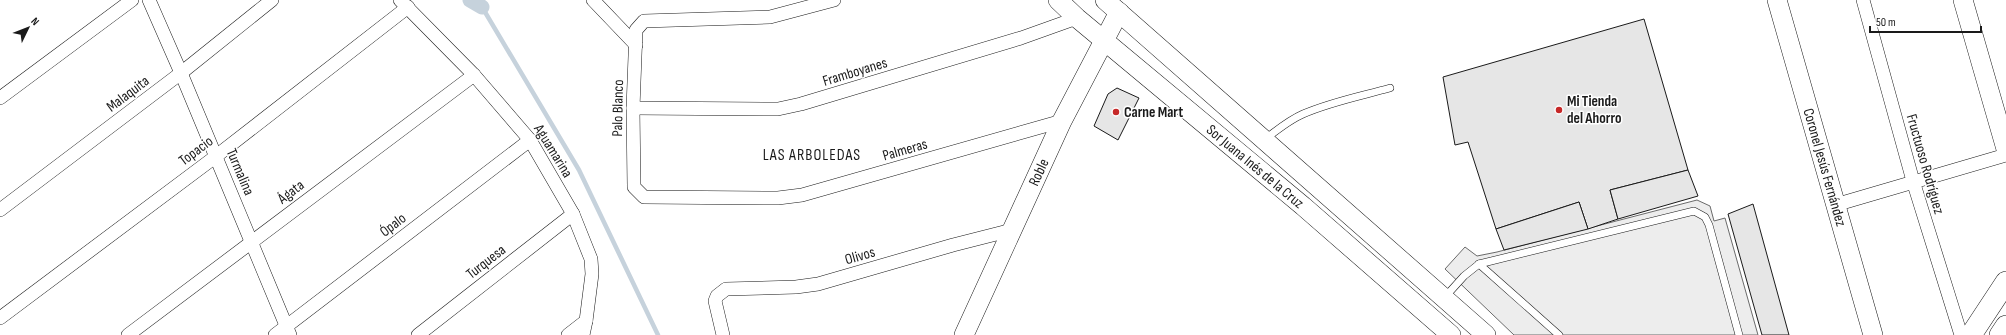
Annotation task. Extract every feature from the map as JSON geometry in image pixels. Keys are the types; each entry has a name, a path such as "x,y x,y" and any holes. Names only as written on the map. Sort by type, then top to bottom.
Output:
{"main road":[{"name":"Sor Juana Inés de la Cruz","path":"1058,0 1077,18 1303,206 1451,335"},
{"name":"Coronel Jesús Fernández","path":"1777,0 1873,335"},
{"path":"1963,0 2006,149"},
{"name":"Sor Juana Inés de la Cruz","path":"1114,6 1486,335"},
{"name":"Roble","path":"964,335 1062,121 1104,40 1114,6"},
{"path":"1971,335 2006,282"},
{"path":"2000,335 2006,326"}],"street":[{"path":"0,98 132,0"},
{"name":"Turmalina","path":"149,0 182,74 288,331"},
{"name":"Malaquita","path":"0,210 182,74 272,0"},
{"path":"593,0 636,45"},
{"name":"Palo Blanco","path":"637,191 634,188 633,108 636,30 638,26 644,21 770,17 834,0"},
{"name":"Fructuoso Rodríguez","path":"1863,0 1913,181 1961,335"},
{"name":"Aguamarina","path":"404,3 474,75 530,140 573,214 591,260 592,274 586,321 582,335"},
{"name":"Topacio","path":"0,318 215,156 404,3"},
{"name":"Framboyanes","path":"633,108 778,109 801,104 1021,38 1077,18"},
{"name":"Ágata","path":"128,335 474,75"},
{"name":"Palmeras","path":"637,191 644,196 778,198 802,195 1062,121"},
{"name":"Ópalo","path":"275,335 288,331 530,140"},
{"path":"1835,205 2006,155"},
{"name":"Turquesa","path":"418,335 573,214"},
{"name":"Olivos","path":"724,335 715,301 717,296 726,289 796,288 818,284 953,245 1012,230"},
{"path":"568,335 586,321"}],"lane":[{"path":"1264,140 1286,123 1302,114 1324,106 1390,88"},
{"path":"1444,298 1464,276 1479,264 1694,211 1705,216 1709,225 1739,335"},
{"path":"1479,264 1559,335"}],"shaded area":[{"path":"1697,200 1710,206 1714,221 1725,218 1758,335 1514,335 1445,269 1465,247 1477,256 1497,252"}],"building":[{"name":"Mi Tienda del Ahorro","path":"1644,19 1688,170 1610,190 1618,219 1588,229 1579,202 1496,229 1468,142 1455,145 1443,77"},
{"name":"Carne Mart","path":"1117,88 1139,98 1118,140 1094,126 1108,94"},
{"path":"1688,170 1698,196 1618,219 1610,190"},
{"path":"1579,202 1588,229 1504,250 1496,229"},
{"path":"1753,204 1789,335 1762,335 1728,214"}],"waterway":[{"path":"470,0 482,7"},
{"path":"482,7 579,170 658,335"}],"place":[{"name":"Mi Tienda del Ahorro","path":"1559,110"},
{"name":"Carne Mart","path":"1116,112"}],"district":[{"name":"LAS ARBOLEDAS","path":"812,155"}]}
